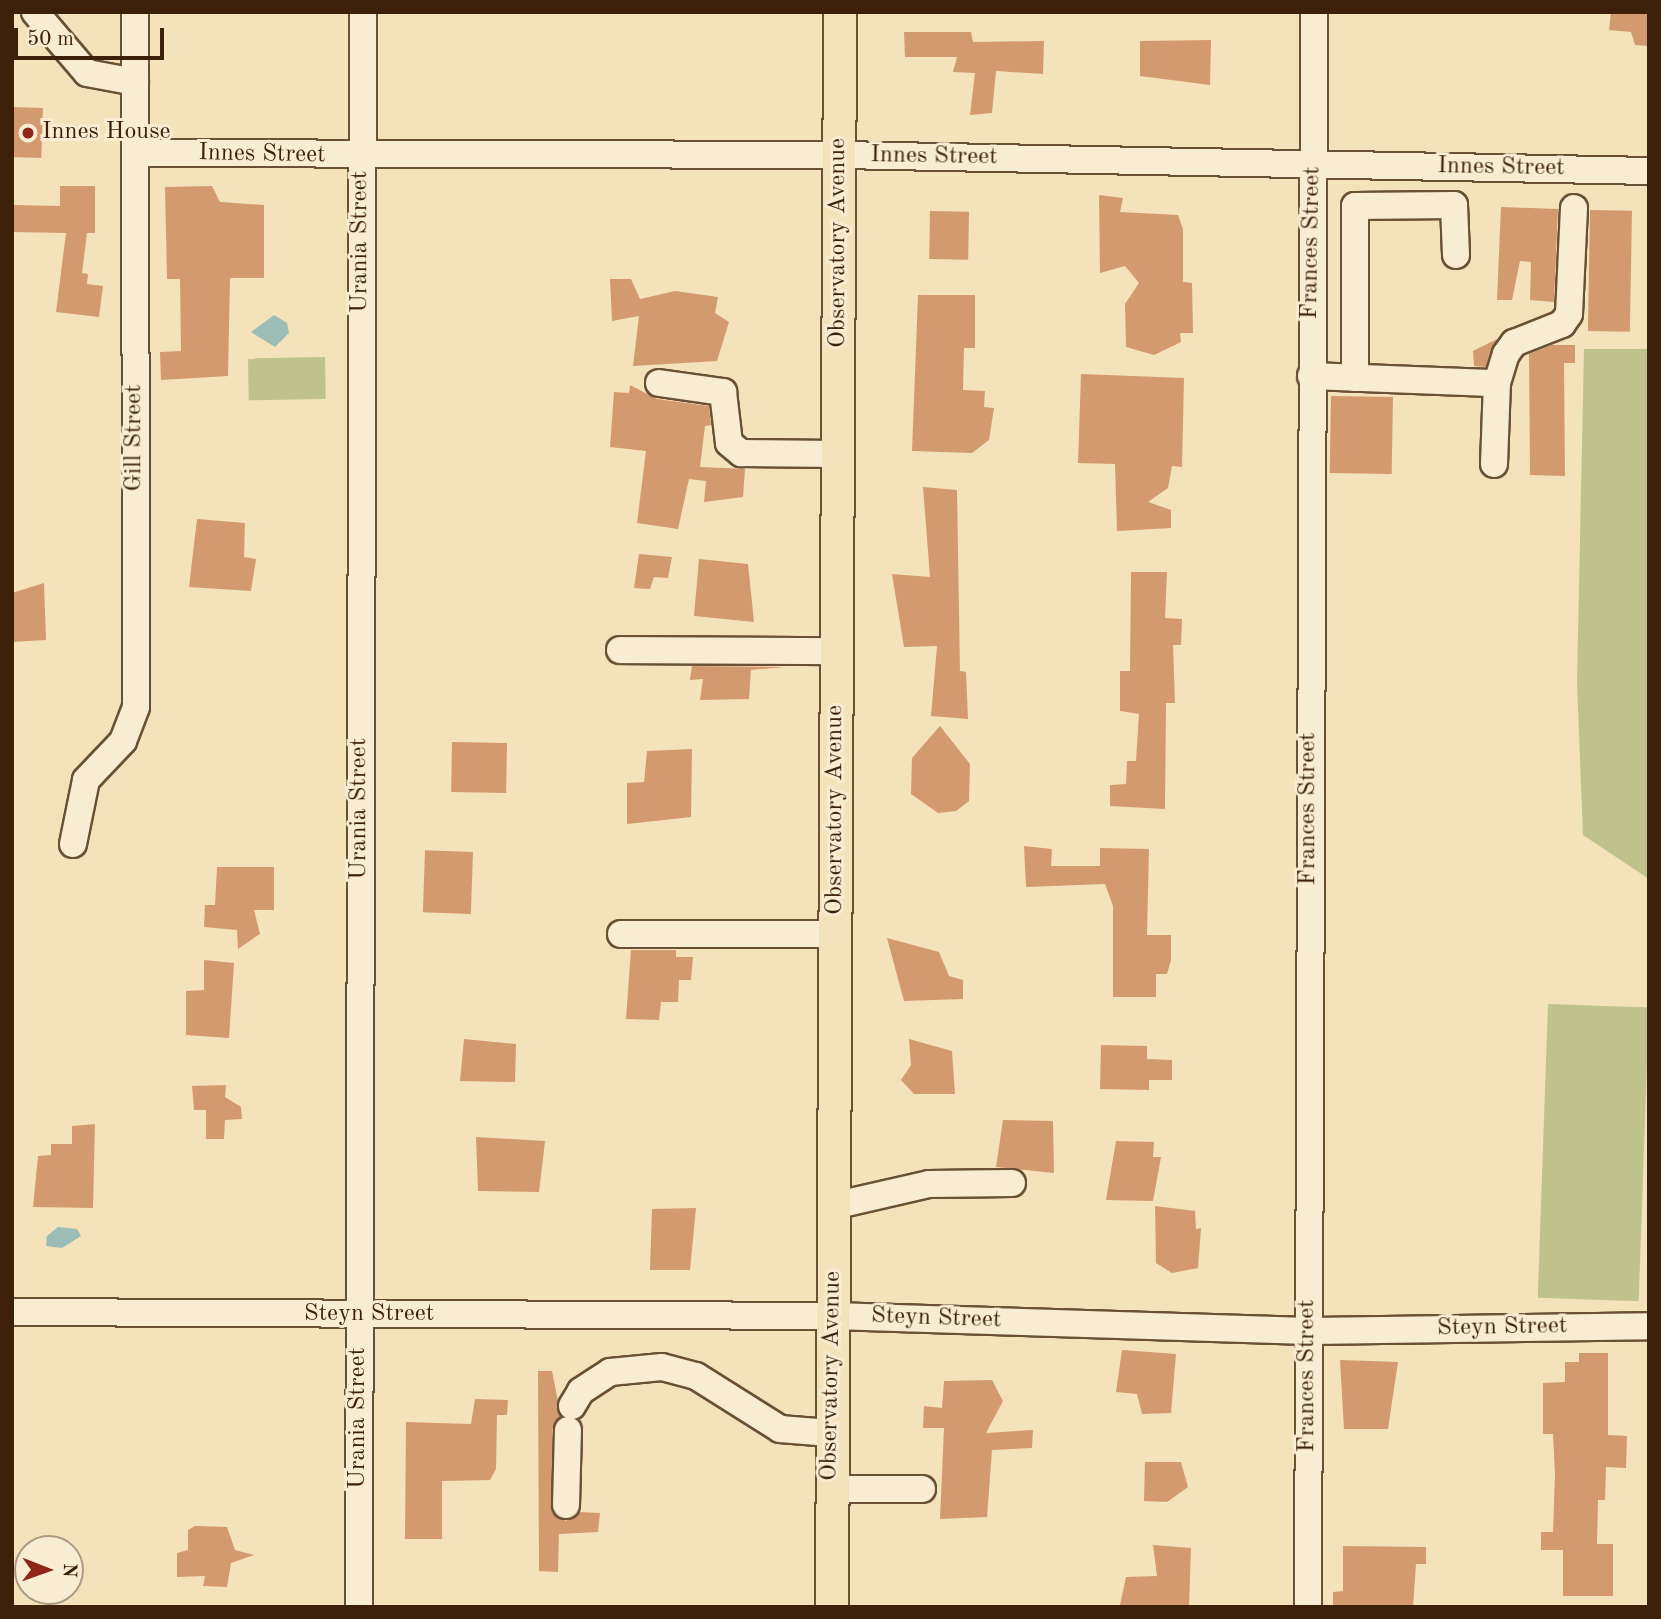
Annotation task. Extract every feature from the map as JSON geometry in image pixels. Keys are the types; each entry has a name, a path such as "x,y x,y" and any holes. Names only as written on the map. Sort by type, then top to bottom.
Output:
{"main road":[{"name":"Observatory Avenue","path":"832,1607 840,12"}],"street":[{"path":"35,12 86,73 135,82"},
{"name":"Gill Street","path":"73,844 86,780 123,741 136,707 135,12"},
{"name":"Urania Street","path":"359,1607 363,12"},
{"name":"Frances Street","path":"1308,1607 1314,12"},
{"name":"Innes Street","path":"135,153 361,157 840,155 1649,171"},
{"path":"1355,378 1355,206 1454,205 1456,255"},
{"path":"1494,464 1497,383 1514,343 1563,324 1569,314 1574,208"},
{"path":"1311,376 1497,383"},
{"path":"659,383 723,392 729,443 740,453 838,454"},
{"path":"620,650 837,651"},
{"path":"622,925 836,927"},
{"path":"834,1206 929,1184 1012,1183"},
{"name":"Steyn Street","path":"12,1312 360,1316 832,1316 1308,1331 1649,1326"},
{"path":"566,1505 570,1418 581,1391 610,1371 663,1367 696,1376 779,1429 831,1433"},
{"path":"831,1489 922,1489"}],"green space":[{"path":"1584,349 1649,349 1649,879 1583,835 1577,682"},
{"path":"325,357 326,399 249,400 248,358"},
{"path":"1548,1004 1649,1008 1639,1301 1538,1298"}],"water":[{"path":"274,315 287,323 289,333 275,347 251,332"},
{"path":"58,1227 77,1229 81,1236 62,1248 46,1246 47,1236"}],"building":[{"path":"1611,12 1649,12 1649,46 1635,45 1631,32 1609,30"},
{"path":"904,32 971,32 973,42 1044,41 1043,74 996,71 992,113 970,115 975,73 953,72 957,57 905,57"},
{"path":"1211,40 1210,85 1140,76 1140,41"},
{"name":"Innes House","path":"12,107 43,108 41,158 12,157"},
{"path":"60,186 95,186 95,233 87,233 82,273 88,274 87,284 103,286 99,317 56,312 66,233 12,232 14,205 60,206"},
{"path":"212,186 220,202 264,205 264,278 230,278 228,376 161,380 160,352 181,351 180,279 167,279 165,187"},
{"path":"1099,195 1123,198 1120,212 1178,215 1183,229 1183,282 1192,283 1193,333 1180,333 1181,342 1154,355 1126,347 1125,304 1139,283 1125,266 1100,273"},
{"path":"1501,207 1558,209 1554,302 1530,300 1531,262 1520,261 1512,300 1497,300"},
{"path":"1590,210 1632,211 1630,332 1588,331"},
{"path":"930,211 969,212 968,260 929,259"},
{"path":"610,279 631,279 640,299 675,291 718,297 715,313 729,322 717,361 633,366 639,316 612,321"},
{"path":"918,295 975,295 975,348 964,348 963,390 985,391 984,407 994,408 989,440 972,453 912,451"},
{"path":"1497,339 1486,367 1474,366 1473,351"},
{"path":"1552,345 1575,345 1575,363 1564,363 1565,476 1530,475 1529,354"},
{"path":"1081,374 1184,378 1182,467 1172,466 1168,488 1148,502 1171,510 1171,528 1117,531 1115,464 1078,463"},
{"path":"630,385 657,399 709,406 711,425 705,426 700,467 745,469 743,497 704,502 706,481 689,479 678,529 637,523 646,451 610,447 614,392 629,393"},
{"path":"1331,396 1393,397 1392,474 1330,473"},
{"path":"923,487 957,490 960,671 966,672 968,719 931,716 937,646 904,647 892,574 930,577"},
{"path":"197,519 245,523 244,557 256,559 251,591 189,587"},
{"path":"639,554 672,557 668,578 654,577 650,589 634,588"},
{"path":"699,559 748,564 754,622 694,616"},
{"path":"1131,572 1167,572 1165,618 1182,619 1181,645 1173,645 1175,703 1166,703 1165,809 1110,806 1110,785 1126,784 1127,761 1136,761 1139,714 1120,711 1120,671 1130,671"},
{"path":"44,583 46,640 12,642 12,593"},
{"path":"692,666 785,667 751,670 749,699 700,700 703,679 690,680"},
{"path":"940,726 970,764 969,801 956,811 938,813 911,794 912,758"},
{"path":"452,742 507,743 506,793 451,792"},
{"path":"692,749 691,817 627,824 627,783 644,782 647,751"},
{"path":"1024,846 1052,849 1051,866 1100,866 1100,848 1149,849 1147,935 1171,935 1171,960 1167,974 1156,974 1156,997 1113,997 1113,906 1105,884 1026,887"},
{"path":"425,850 473,852 471,914 423,912"},
{"path":"217,867 274,867 274,910 254,910 260,934 238,949 237,930 204,927 205,905 215,905"},
{"path":"887,938 939,952 949,976 963,980 963,999 904,1001"},
{"path":"631,950 676,950 676,957 693,957 691,980 679,980 678,1002 661,1002 659,1020 626,1019"},
{"path":"204,960 234,963 229,1038 186,1035 186,991 204,990"},
{"path":"464,1039 516,1044 515,1082 460,1081"},
{"path":"909,1039 952,1051 955,1094 914,1094 901,1080 911,1065"},
{"path":"1101,1045 1147,1046 1147,1059 1172,1060 1172,1080 1149,1080 1149,1090 1100,1089"},
{"path":"226,1085 225,1097 241,1107 242,1119 225,1120 224,1139 206,1139 206,1110 194,1110 192,1086"},
{"path":"1003,1120 1053,1121 1054,1173 996,1167"},
{"path":"95,1124 93,1208 33,1207 38,1156 51,1155 51,1144 72,1144 72,1126"},
{"path":"476,1137 545,1141 539,1192 478,1191"},
{"path":"1116,1141 1154,1142 1153,1157 1161,1157 1153,1201 1106,1200"},
{"path":"1155,1206 1195,1211 1196,1229 1201,1228 1198,1268 1172,1273 1156,1263"},
{"path":"696,1208 690,1270 650,1270 652,1209"},
{"path":"1122,1350 1176,1354 1171,1413 1142,1414 1137,1394 1116,1392"},
{"path":"1579,1353 1608,1353 1608,1435 1627,1436 1626,1468 1606,1467 1605,1500 1598,1500 1597,1544 1613,1544 1613,1596 1563,1596 1563,1550 1541,1550 1541,1532 1553,1532 1555,1474 1553,1434 1543,1434 1543,1383 1565,1382 1565,1362 1579,1362"},
{"path":"1340,1360 1398,1362 1388,1429 1344,1429"},
{"path":"538,1371 552,1371 561,1416 552,1430 552,1512 566,1521 580,1512 600,1513 598,1532 559,1534 558,1572 539,1571"},
{"path":"992,1380 1003,1401 986,1433 1033,1430 1032,1448 992,1450 987,1517 940,1519 944,1428 923,1428 924,1406 942,1408 944,1381"},
{"path":"475,1399 508,1400 507,1415 497,1415 496,1469 490,1480 442,1481 442,1539 405,1539 406,1422 471,1424"},
{"path":"1145,1462 1181,1462 1188,1487 1167,1502 1144,1501"},
{"path":"195,1526 227,1527 235,1550 254,1555 231,1563 227,1587 203,1586 205,1576 177,1577 177,1553 188,1550 188,1530"},
{"path":"1153,1545 1191,1548 1189,1607 1120,1605 1126,1577 1157,1576"},
{"path":"1343,1546 1426,1547 1426,1564 1416,1564 1413,1607 1333,1607 1333,1592 1343,1591"}],"place":[{"name":"Innes House","path":"28,133"}]}
